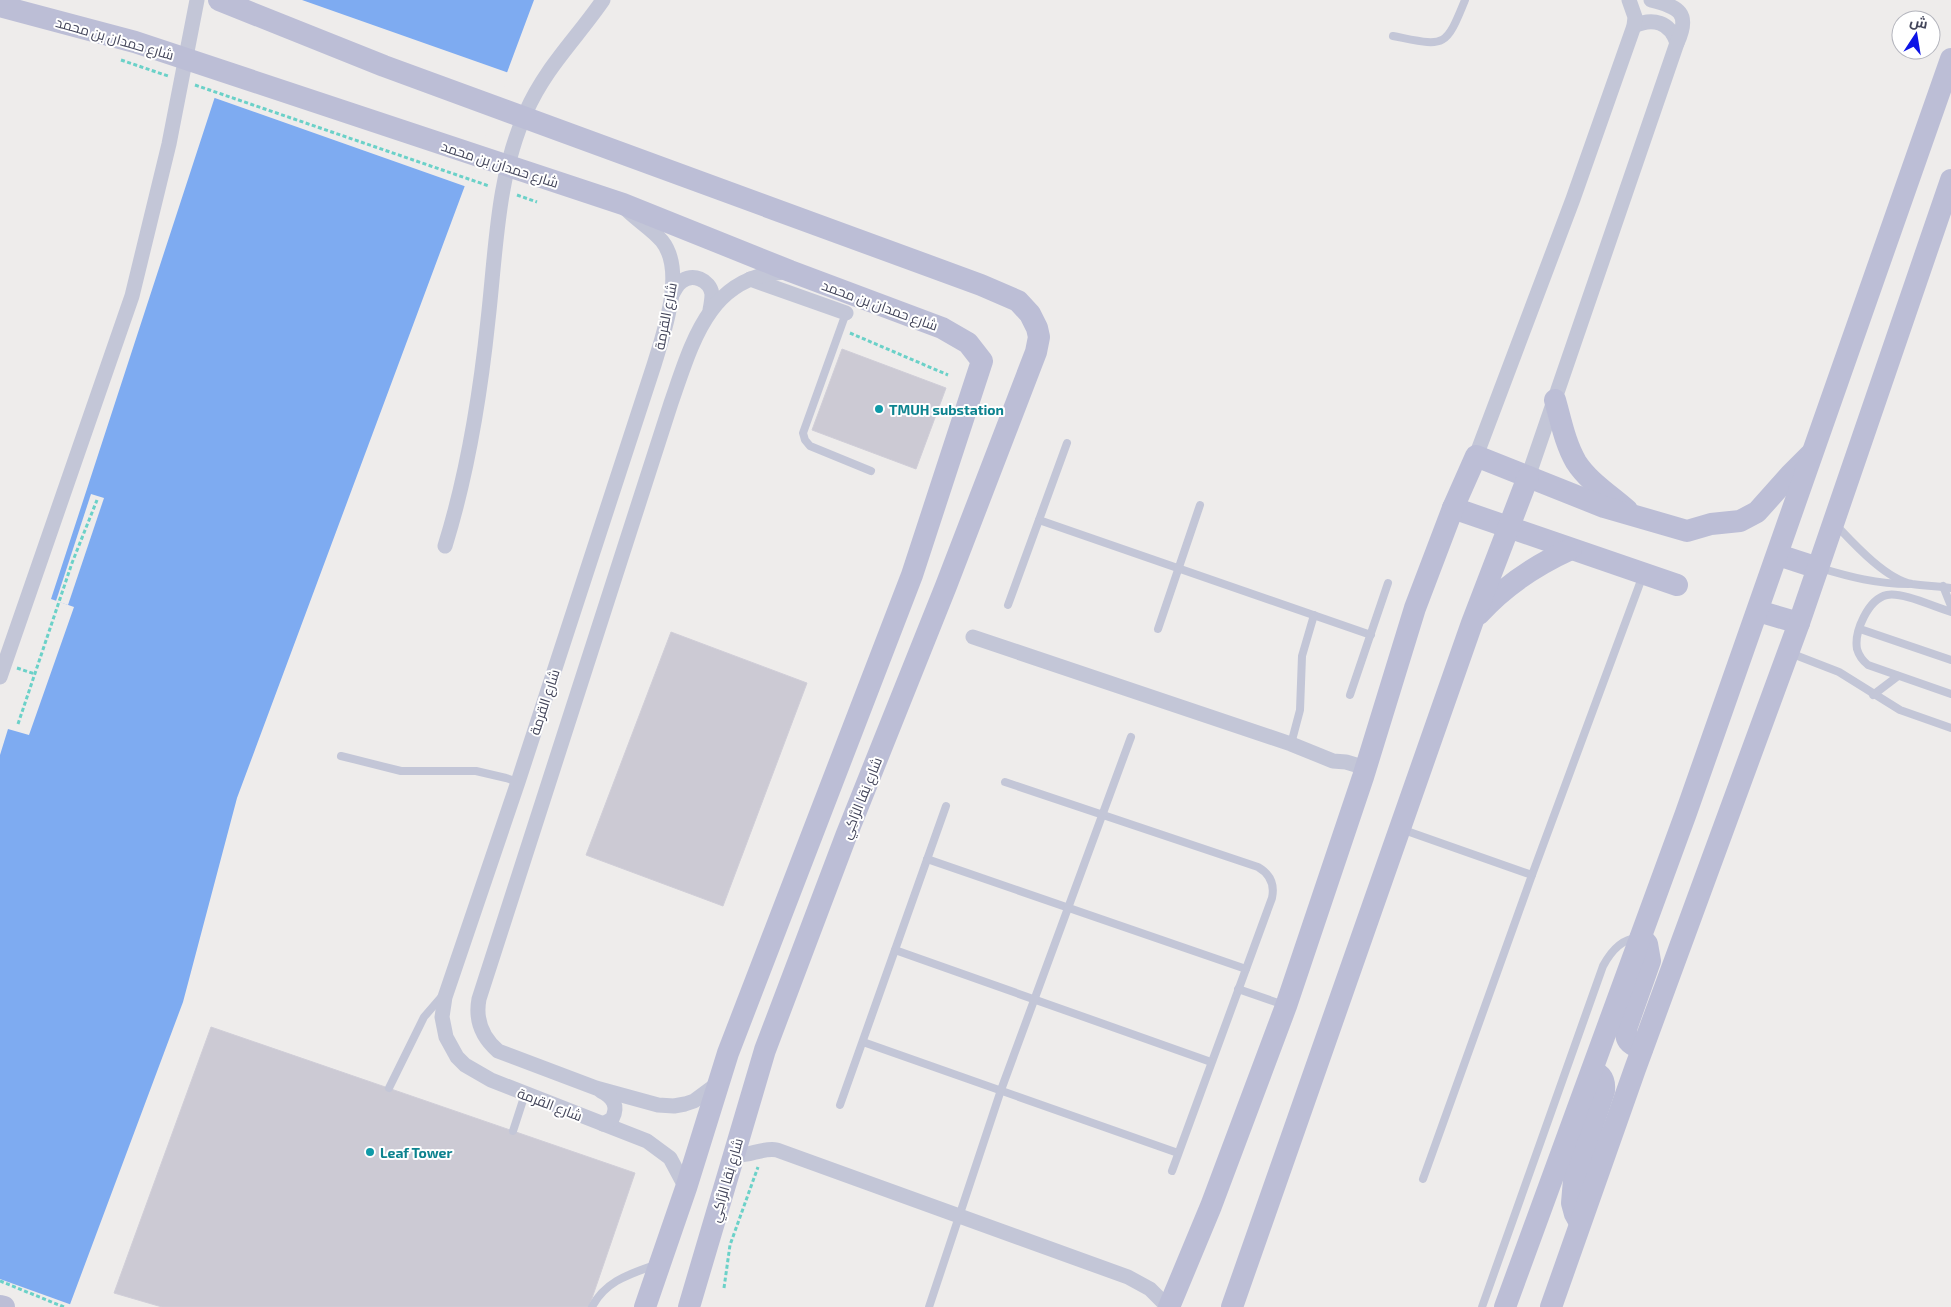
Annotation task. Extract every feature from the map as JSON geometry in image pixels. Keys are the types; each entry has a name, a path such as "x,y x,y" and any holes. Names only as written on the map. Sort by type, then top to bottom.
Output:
{"street":[{"path":"0,677 132,296 169,144 197,0"},
{"name":"شارع نِقا الرَّاكِي","path":"219,0 375,63 981,285 1018,301 1030,314 1037,328 1039,337 1036,352 950,577 846,836 765,1050 689,1307"},
{"path":"445,546 457,508 482,381 499,223 510,155 526,112 548,72 603,0"},
{"path":"733,1154 746,1155 764,1150 777,1150 1128,1277 1150,1290 1168,1307 1211,1206 1286,1006 1364,773 1415,608 1453,508 1476,456 1573,199 1634,26 1635,16 1629,0"},
{"path":"1232,1307 1472,623 1528,477 1684,25 1682,15 1671,5 1651,0"},
{"name":"شارع حمدان بن محمد","path":"0,6 135,42 614,202 942,328 968,343 982,361 912,575 718,1084"},
{"path":"1634,26 1642,22 1660,22 1674,34 1677,43"},
{"path":"1505,1307 1642,937 1778,556 1951,59"},
{"path":"1551,1307 1642,1049 1799,623 1951,180"},
{"name":"شارع القرمة","path":"614,202 662,241 668,251 673,273 670,298 654,365 518,782 445,997 442,1018 446,1037 457,1057 475,1072 524,1094 647,1141 659,1148 670,1158 686,1188"},
{"path":"718,1084 694,1100 674,1106 642,1101 596,1088 498,1051 490,1044 480,1028 477,1008 671,403 688,356 710,310 732,288 750,279 775,272 790,271"},
{"path":"670,298 685,279 690,277 702,280 712,293 710,310"},
{"path":"750,279 846,313"},
{"path":"1555,400 1569,448 1577,463 1589,477 1636,517"},
{"path":"1476,456 1604,507 1687,531 1699,527 1732,523 1748,518 1757,512 1790,475 1814,452"},
{"path":"1453,508 1677,585"},
{"path":"1472,623 1485,607 1516,580 1534,568 1571,549"},
{"path":"1778,556 1818,568"},
{"path":"1758,611 1799,623"},
{"path":"973,637 1290,744 1333,761 1346,762 1364,773"},
{"path":"1642,937 1650,952 1650,960 1625,1035 1629,1043 1642,1049"},
{"path":"1580,1223 1572,1203 1574,1180 1604,1084 1602,1078 1592,1071"},
{"path":"630,1307 635,1300 648,1299 686,1188 718,1084"},
{"path":"596,1088 612,1099 616,1108 612,1118 603,1124"},
{"path":"0,1306 4,1307"}],"lane":[{"path":"1393,36 1429,43 1442,41 1451,32 1465,0"},
{"path":"846,313 803,433 805,440 810,446 871,471"},
{"path":"1008,605 1067,444"},
{"path":"1158,629 1200,505"},
{"path":"1039,520 1370,635"},
{"path":"1834,522 1863,553 1890,574 1911,584"},
{"path":"1818,568 1870,581 1947,587 1951,606"},
{"path":"1424,1179 1532,875 1644,574"},
{"path":"1350,695 1388,583"},
{"path":"1951,612 1900,596 1886,595 1868,607 1860,629 1857,647 1863,660 1874,668 1951,694"},
{"path":"1290,744 1300,710 1302,656 1314,616"},
{"path":"1860,629 1951,660"},
{"path":"1788,653 1839,672 1873,695 1915,717 1951,728"},
{"path":"1873,695 1898,676"},
{"path":"929,1307 1000,1090 1131,737"},
{"path":"341,756 401,771 476,771 518,782"},
{"path":"1005,782 1258,867 1268,874 1273,885 1272,898 1172,1171"},
{"path":"840,1105 946,806"},
{"path":"1400,829 1532,875"},
{"path":"927,859 1246,969"},
{"path":"1482,1307 1603,966 1612,953 1623,943 1633,938 1642,937"},
{"path":"895,950 1211,1062"},
{"path":"389,1088 424,1017 449,988"},
{"path":"1238,989 1286,1006"},
{"path":"863,1042 1178,1153"},
{"path":"514,1131 524,1094"},
{"path":"592,1307 600,1295 613,1282 659,1263"}],"path":[{"path":"115,58 171,77"},
{"path":"190,84 490,186"},
{"path":"509,192 537,202"},
{"path":"840,329 948,375"},
{"path":"18,724 72,563 96,500"},
{"path":"724,1288 730,1245 764,1150"},
{"path":"0,1281 64,1307"}],"water":[{"path":"208,0 534,0 237,798 183,1002 69,1307 0,1307 0,755 8,729 29,735 74,607 51,599 240,20"}],"pier":[{"path":"206,0 302,0 509,73 467,187 212,97 237,21 205,8"},
{"path":"91,494 104,498 68,605 56,601"},
{"path":"0,1279 72,1305 71,1307 0,1307"}],"building":[{"name":"TMUH substation","path":"842,349 946,388 916,469 812,430"},
{"path":"671,632 807,683 723,906 586,855"},
{"name":"Leaf Tower","path":"211,1027 635,1173 589,1307 162,1307 114,1293"}],"place":[{"name":"TMUH substation","path":"879,409"},
{"name":"Leaf Tower","path":"370,1152"}]}
